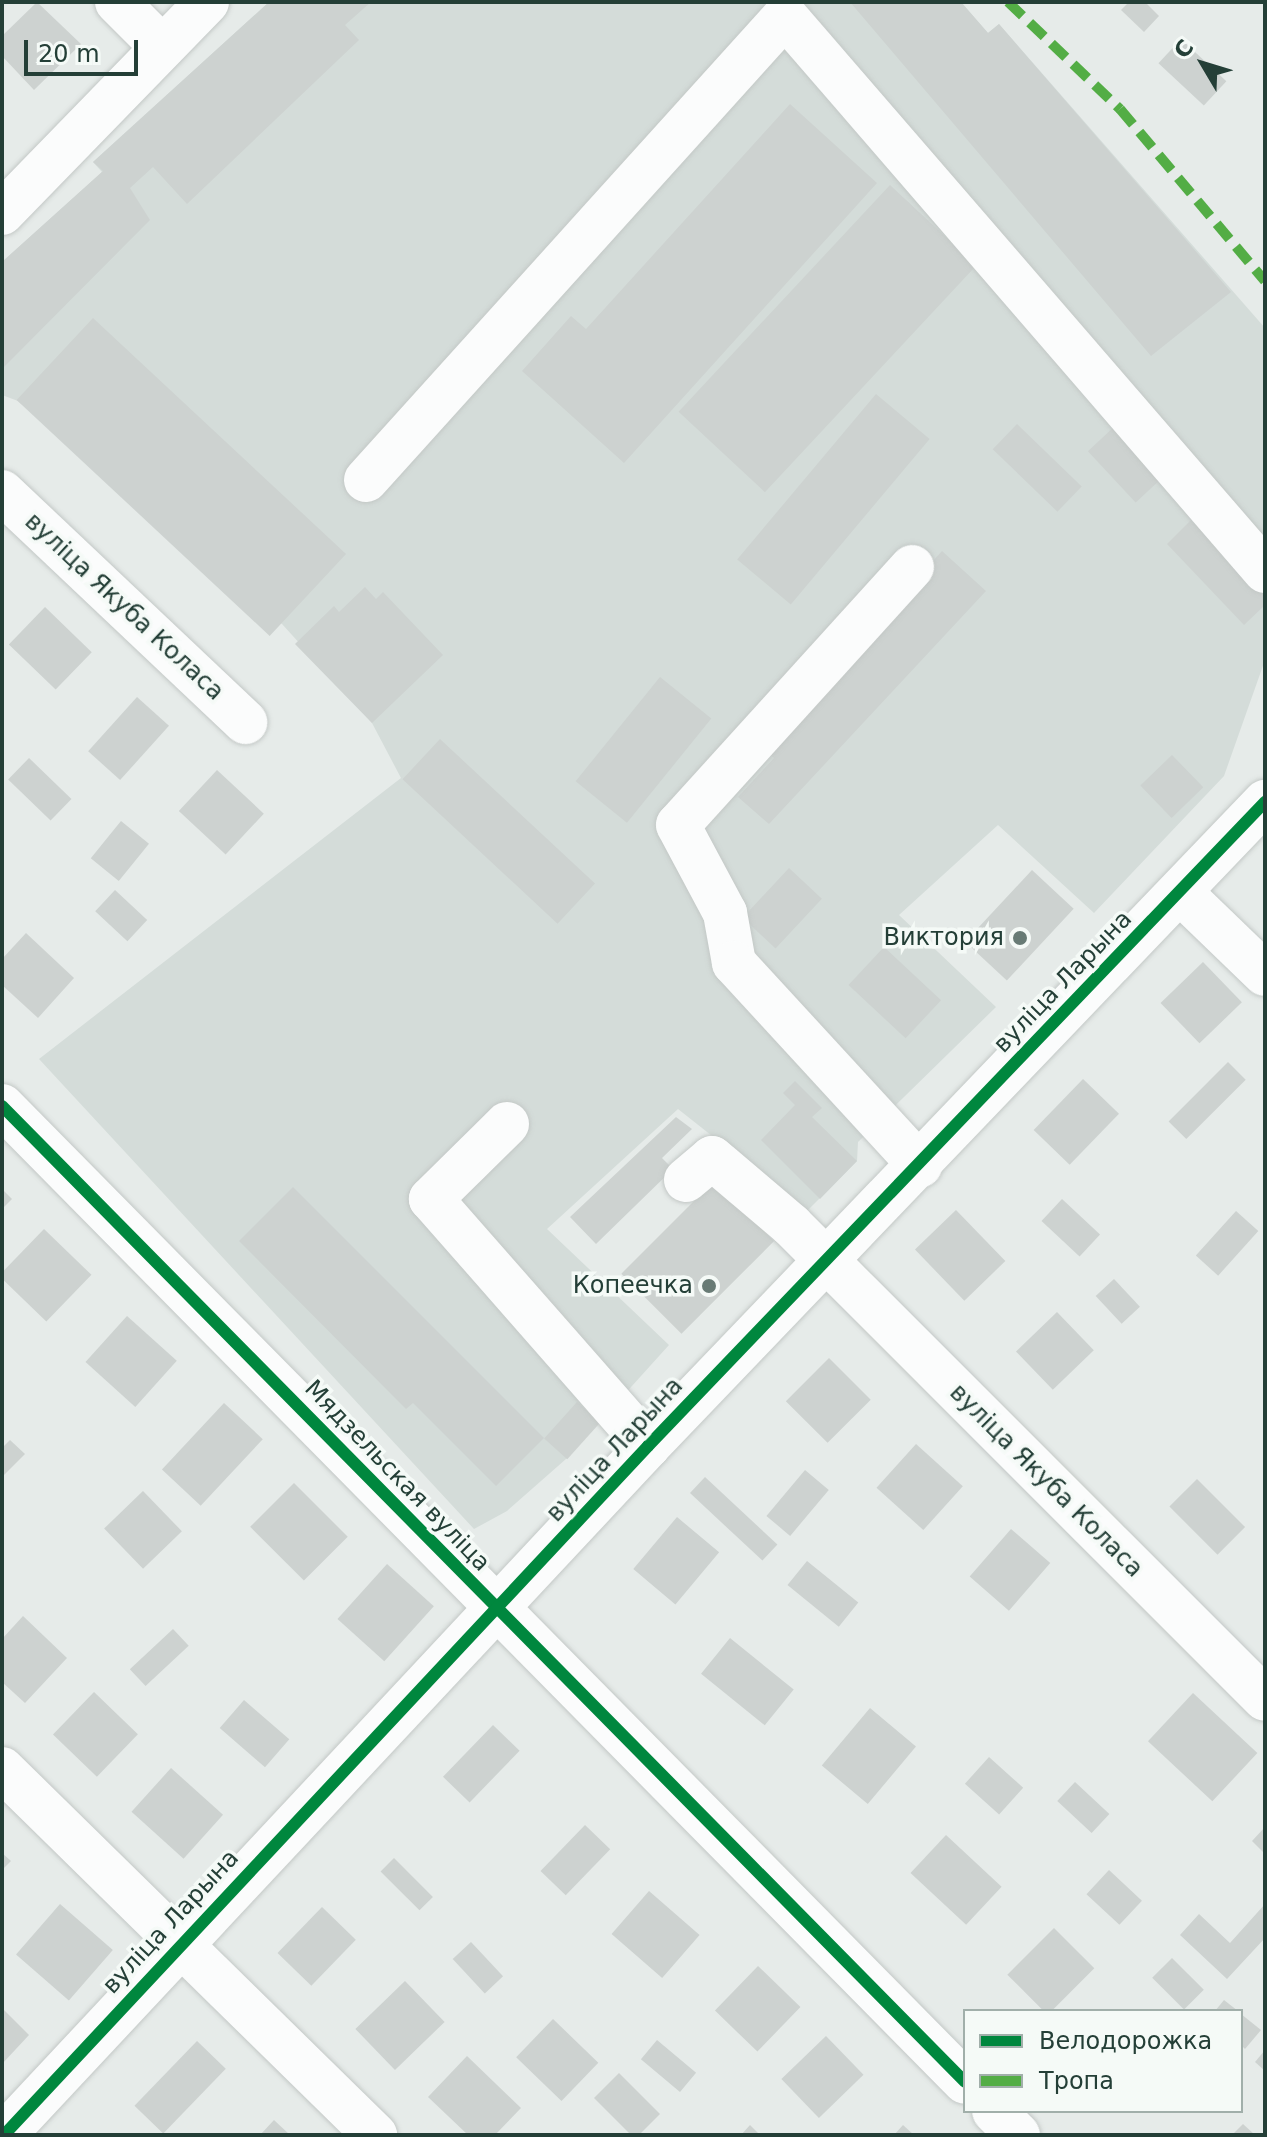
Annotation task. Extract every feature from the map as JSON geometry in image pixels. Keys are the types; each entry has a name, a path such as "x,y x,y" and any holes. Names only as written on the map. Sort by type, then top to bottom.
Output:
{"street":[{"path":"117,2 162,47"},
{"path":"2,213 207,2"},
{"path":"366,480 785,16 1265,571"},
{"name":"вуліца Якуба Коласа","path":"2,492 245,722"},
{"path":"912,567 678,825 725,913 734,963 920,1165"},
{"name":"вуліца Ларына","path":"4,2135 180,1942 648,1446 827,1263 1265,802"},
{"path":"1180,892 1265,974"},
{"name":"Мядзельская вуліца","path":"2,1106 963,2080"},
{"path":"507,1124 431,1199 648,1446"},
{"name":"вуліца Якуба Коласа","path":"686,1180 712,1158 827,1263 1265,1699"},
{"path":"2,1769 375,2135"},
{"path":"996,2113 1018,2135"}],"shaded area":[{"path":"269,2 961,2 988,33 999,24 1265,328 1265,660 1224,776 1094,913 998,825 899,915 996,1007 858,1142 857,1161 807,1211 678,1109 547,1229 669,1345 566,1459 507,1511 474,1529 39,1059 401,778 372,723 282,624 18,401 2,395 2,262 102,172 93,162"}],"building":[{"path":"37,2 81,44 34,90 2,56 2,36"},
{"path":"269,2 371,2 345,25 359,40 187,204 153,167 130,188 150,220 2,369 2,262 103,171 93,162"},
{"path":"850,2 961,2 988,33 999,24 1231,292 1151,356"},
{"path":"1129,2 1145,2 1159,16 1144,32 1121,10"},
{"path":"1181,39 1226,81 1204,105 1158,63"},
{"path":"790,104 877,183 624,463 522,371 571,316 586,329"},
{"path":"890,185 976,265 765,492 679,412"},
{"path":"93,318 346,554 270,636 17,400"},
{"path":"876,394 930,439 791,604 737,559"},
{"path":"1017,424 1082,487 1057,512 993,449"},
{"path":"1115,426 1163,477 1136,502 1088,451"},
{"path":"1191,520 1265,597 1265,605 1244,625 1167,544"},
{"path":"942,551 986,591 769,824 738,797 774,758 762,748"},
{"path":"365,587 376,599 383,592 443,655 372,723 295,644 334,606 339,612"},
{"path":"45,607 92,652 56,690 9,644"},
{"path":"660,677 711,719 627,823 576,781"},
{"path":"137,697 169,726 120,780 88,751"},
{"path":"440,739 595,884 558,924 402,779"},
{"path":"1172,755 1203,787 1172,818 1140,786"},
{"path":"29,758 71,799 51,821 8,780"},
{"path":"217,770 264,814 226,855 179,811"},
{"path":"121,821 149,844 119,881 91,858"},
{"path":"789,868 822,899 776,948 743,918"},
{"path":"1032,870 1074,909 1007,981 965,942"},
{"path":"115,890 147,920 127,941 95,911"},
{"path":"26,933 74,978 38,1018 2,985 2,959"},
{"path":"884,947 941,1000 906,1038 849,985"},
{"path":"1203,962 1242,1002 1199,1043 1161,1003"},
{"path":"1228,1062 1246,1080 1186,1139 1169,1121"},
{"path":"1083,1079 1119,1114 1070,1165 1034,1130"},
{"path":"795,1081 822,1108 812,1117 857,1161 820,1199 761,1140 795,1105 783,1093"},
{"path":"676,1117 692,1129 662,1158 673,1169 596,1244 570,1217"},
{"path":"714,1181 774,1241 681,1334 621,1274"},
{"path":"293,1187 544,1438 496,1486 413,1403 406,1409 239,1241"},
{"path":"2,1189 12,1199 2,1209"},
{"path":"1062,1199 1100,1234 1080,1256 1042,1221"},
{"path":"956,1210 1005,1261 964,1301 915,1250"},
{"path":"1236,1211 1258,1231 1218,1276 1196,1256"},
{"path":"44,1229 91,1275 46,1322 2,1279 2,1272"},
{"path":"1114,1279 1140,1307 1122,1324 1096,1296"},
{"path":"1057,1312 1094,1350 1053,1390 1016,1352"},
{"path":"127,1316 177,1361 135,1407 86,1362"},
{"path":"829,1358 871,1400 828,1443 786,1401"},
{"path":"577,1402 600,1423 567,1459 544,1438"},
{"path":"224,1403 263,1439 201,1506 162,1470"},
{"path":"10,1440 25,1454 2,1477 2,1448"},
{"path":"916,1444 963,1486 923,1530 877,1488"},
{"path":"805,1470 829,1490 790,1536 766,1516"},
{"path":"705,1477 777,1545 762,1561 690,1493"},
{"path":"1197,1479 1245,1527 1218,1555 1169,1507"},
{"path":"294,1483 348,1537 304,1581 250,1527"},
{"path":"143,1491 182,1531 143,1569 104,1529"},
{"path":"677,1517 719,1552 675,1604 633,1569"},
{"path":"1011,1529 1050,1563 1009,1611 970,1577"},
{"path":"807,1561 858,1603 839,1627 787,1585"},
{"path":"387,1564 434,1606 384,1661 337,1619"},
{"path":"23,1616 67,1658 25,1703 2,1682 2,1639"},
{"path":"173,1629 189,1646 146,1686 130,1669"},
{"path":"730,1638 794,1690 765,1725 701,1674"},
{"path":"94,1692 138,1734 97,1777 53,1734"},
{"path":"1193,1693 1257,1753 1212,1801 1148,1741"},
{"path":"244,1700 289,1739 265,1767 220,1728"},
{"path":"870,1708 916,1747 868,1804 822,1765"},
{"path":"493,1725 520,1751 470,1802 443,1777"},
{"path":"989,1757 1023,1788 999,1815 965,1784"},
{"path":"171,1768 223,1815 184,1859 132,1812"},
{"path":"1075,1782 1109,1814 1092,1833 1057,1801"},
{"path":"585,1825 610,1849 566,1895 541,1871"},
{"path":"1265,1827 1265,1854 1252,1841"},
{"path":"946,1835 1002,1887 966,1925 911,1873"},
{"path":"2,1853 11,1861 2,1870"},
{"path":"394,1858 433,1897 419,1910 381,1871"},
{"path":"1109,1870 1142,1901 1119,1925 1086,1894"},
{"path":"649,1891 700,1935 662,1978 612,1934"},
{"path":"60,1904 113,1950 69,2000 16,1955"},
{"path":"1265,1904 1265,1938 1227,1979 1180,1935 1199,1914 1230,1943"},
{"path":"322,1907 356,1940 311,1986 278,1953"},
{"path":"1054,1928 1094,1968 1054,2009 1042,2009 1007,1975"},
{"path":"471,1942 503,1976 485,1993 453,1959"},
{"path":"1172,1958 1204,1990 1183,2009 1152,1978"},
{"path":"758,1966 800,2007 757,2052 715,2011"},
{"path":"405,1981 445,2022 395,2070 355,2029"},
{"path":"1224,2000 1235,2009 1217,2009"},
{"path":"2,2008 29,2035 2,2064"},
{"path":"1243,2016 1261,2030 1245,2049 1243,2047"},
{"path":"553,2019 598,2063 562,2101 516,2057"},
{"path":"826,2036 864,2075 819,2118 781,2079"},
{"path":"657,2040 696,2073 680,2092 641,2059"},
{"path":"197,2041 226,2069 163,2134 134,2106"},
{"path":"1265,2050 1265,2071 1255,2062"},
{"path":"467,2056 521,2108 495,2135 468,2135 428,2097"},
{"path":"619,2073 660,2114 639,2135 631,2135 594,2098"},
{"path":"274,2120 290,2135 260,2135"},
{"path":"1243,2124 1255,2135 1232,2135"},
{"path":"750,2125 760,2135 741,2135"},
{"path":"903,2125 914,2135 894,2135"}],"marked path":[{"path":"1008,2 1120,109 1265,281"}],"cycle path":[{"path":"4,2135 648,1446 1265,802"},
{"path":"2,1106 963,2080"}],"place":[{"name":"Виктория","path":"1020,938"},
{"name":"Копеечка","path":"709,1286"}]}
